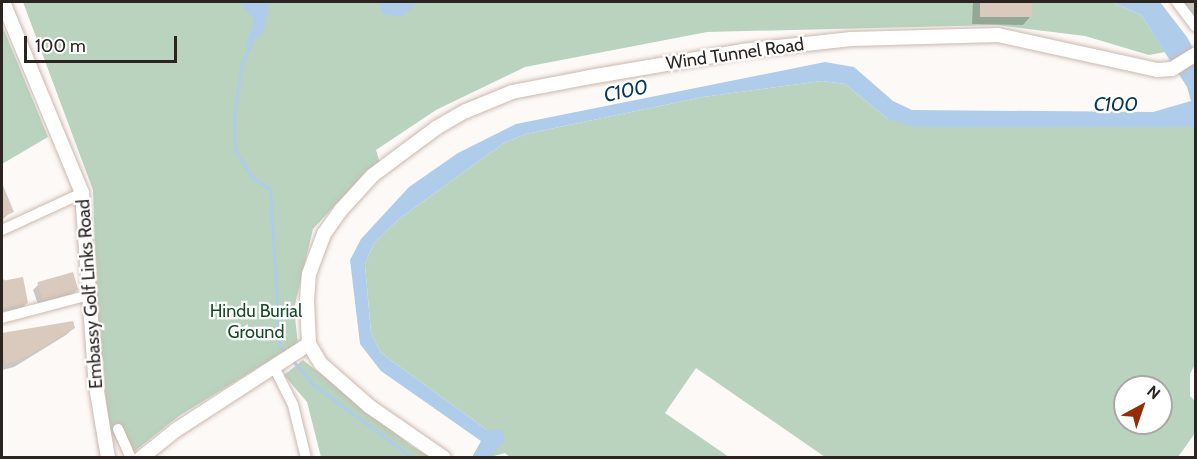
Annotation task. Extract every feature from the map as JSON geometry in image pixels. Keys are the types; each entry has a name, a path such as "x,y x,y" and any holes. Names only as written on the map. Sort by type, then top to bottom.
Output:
{"street":[{"name":"Embassy Golf Links Road","path":"3,2 82,193 96,386 108,458"},
{"path":"1177,2 1196,27"},
{"name":"Wind Tunnel Road","path":"309,344 309,274 324,234 341,210 373,175 436,128 512,92 742,51 879,38 998,35 1156,70 1172,69 1196,54"},
{"path":"2,230 82,193"},
{"path":"2,318 89,295"},
{"path":"141,458 176,430 309,344 321,363 369,406 444,458"},
{"path":"284,361 306,458"},
{"path":"118,429 131,458"}],"green space":[{"path":"23,2 1112,2 1141,15 1165,52 1149,55 1085,36 997,25 707,32 525,67 436,110 376,150 380,163 362,176 313,229 294,309 298,343 179,416 126,458 109,427 97,309 93,190"},
{"path":"2,25 48,137 2,164"},
{"path":"822,81 845,84 888,119 1195,127 1196,362 1190,374 1190,396 1195,401 1195,433 1178,457 825,457 696,368 665,413 729,457 511,458 505,453 490,457 496,446 487,430 381,353 371,333 365,264 374,243 399,219 504,143 526,134 703,97"},
{"name":"Hindu Burial Ground","path":"303,360 410,445 430,457 321,457 307,402 284,375"}],"water":[{"path":"239,2 270,2 264,31 245,49 254,19"},
{"path":"378,2 418,2 402,17 383,14"},
{"path":"1112,2 1160,2 1187,37 1195,52 1195,127 913,127 888,119 845,84 822,81 703,97 526,134 504,143 399,219 374,243 365,264 371,333 381,353 487,430 502,430 505,441 490,457 472,457 481,441 381,371 360,344 350,260 361,239 409,187 458,153 516,124 825,62 854,67 893,101 912,110 1153,112 1191,101 1187,87 1141,15"}],"building":[{"path":"980,2 1032,2 1032,17 980,17"},
{"path":"2,183 14,212 2,217"},
{"path":"73,272 78,290 43,300 37,282"},
{"path":"23,277 28,303 2,308 2,281"},
{"path":"73,321 75,328 23,359 7,364 2,357 2,333"}],"waterway":[{"path":"252,41 242,63 234,113 235,150 252,177 270,189 280,346 286,353"},
{"path":"293,361 315,386 413,458"}],"water label":[{"name":"C100","path":"626,91"},
{"name":"C100","path":"1116,104"}]}
